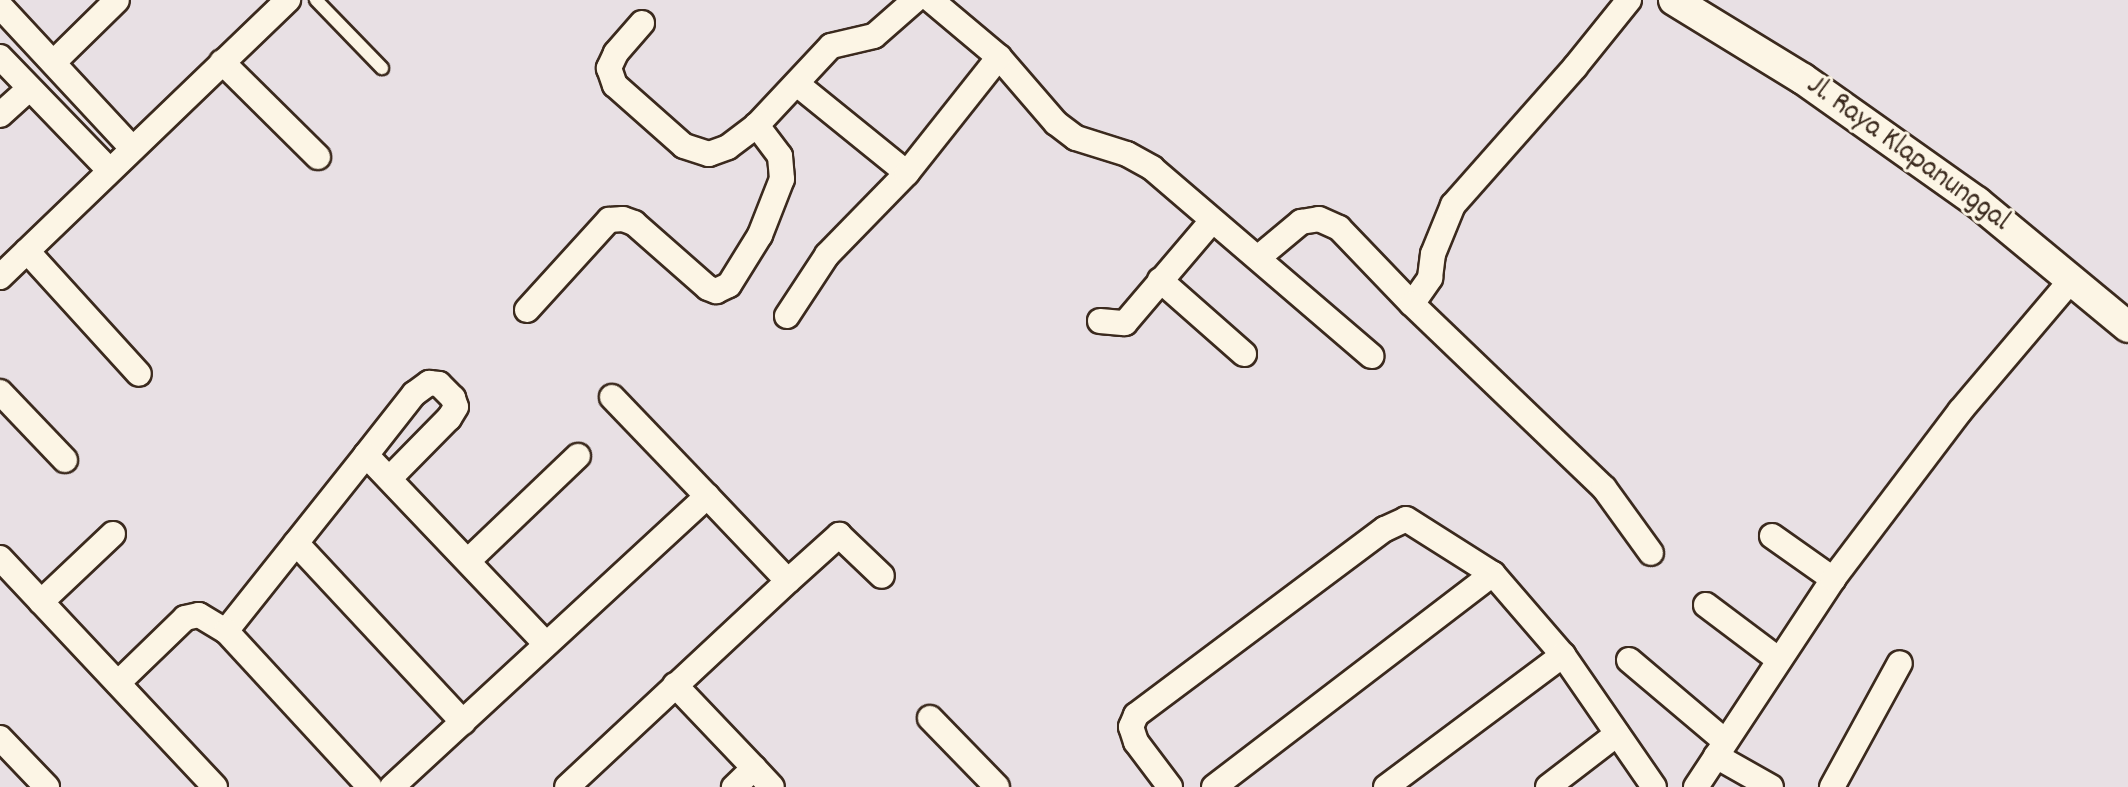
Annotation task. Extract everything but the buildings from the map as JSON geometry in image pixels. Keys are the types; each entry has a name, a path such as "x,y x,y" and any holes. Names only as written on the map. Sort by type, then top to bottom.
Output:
{"street":[{"path":"54,62 117,0"},
{"path":"0,277 288,0"},
{"path":"642,23 616,53 609,68 615,85 684,146 709,154 728,147 757,125 831,46 874,36 915,0"},
{"path":"931,0 999,57 1056,123 1076,138 1127,154 1152,168 1211,222 1259,257 1371,356"},
{"path":"1412,304 1430,278 1433,254 1453,205 1575,67 1629,0"},
{"name":"Jl. Raya Klapanunggal","path":"1674,0 1803,79 1977,202 2072,279 2124,315"},
{"path":"0,6 132,148"},
{"path":"0,57 109,170"},
{"path":"787,316 827,255 907,173 999,57"},
{"path":"222,62 318,157"},
{"path":"797,84 907,173"},
{"path":"0,115 29,89"},
{"path":"527,310 609,220 623,219 634,223 708,288 716,291 729,285 760,235 782,179 780,156 757,125"},
{"path":"1259,257 1301,222 1319,219 1339,228 1412,304 1604,488 1651,553"},
{"path":"1100,321 1125,323 1211,222"},
{"path":"27,251 139,374"},
{"path":"1696,787 1833,579 1960,411 2072,279"},
{"path":"1160,280 1244,354"},
{"path":"226,631 414,394 429,383 439,384 453,398 456,407 390,478"},
{"path":"0,392 65,460"},
{"path":"612,397 788,581"},
{"path":"366,455 546,644"},
{"path":"468,561 578,456"},
{"path":"392,787 707,496"},
{"path":"1170,787 1136,742 1131,727 1136,715 1385,529 1406,519 1420,524 1493,574 1563,655 1654,787"},
{"path":"41,602 113,534"},
{"path":"567,787 839,535 882,576"},
{"path":"1772,536 1833,579"},
{"path":"296,543 463,722"},
{"path":"0,558 215,787"},
{"path":"1214,787 1493,574"},
{"path":"1706,605 1778,659"},
{"path":"118,683 185,618 199,615 226,631 370,787"},
{"path":"1386,787 1563,655"},
{"path":"1629,660 1720,749 1771,787"},
{"path":"1832,787 1900,663"},
{"path":"675,685 772,787"},
{"path":"930,718 997,787"},
{"path":"1548,787 1617,734"},
{"path":"0,738 47,787"},
{"path":"734,787 754,768"}],"lane":[{"path":"316,0 382,68"}]}
